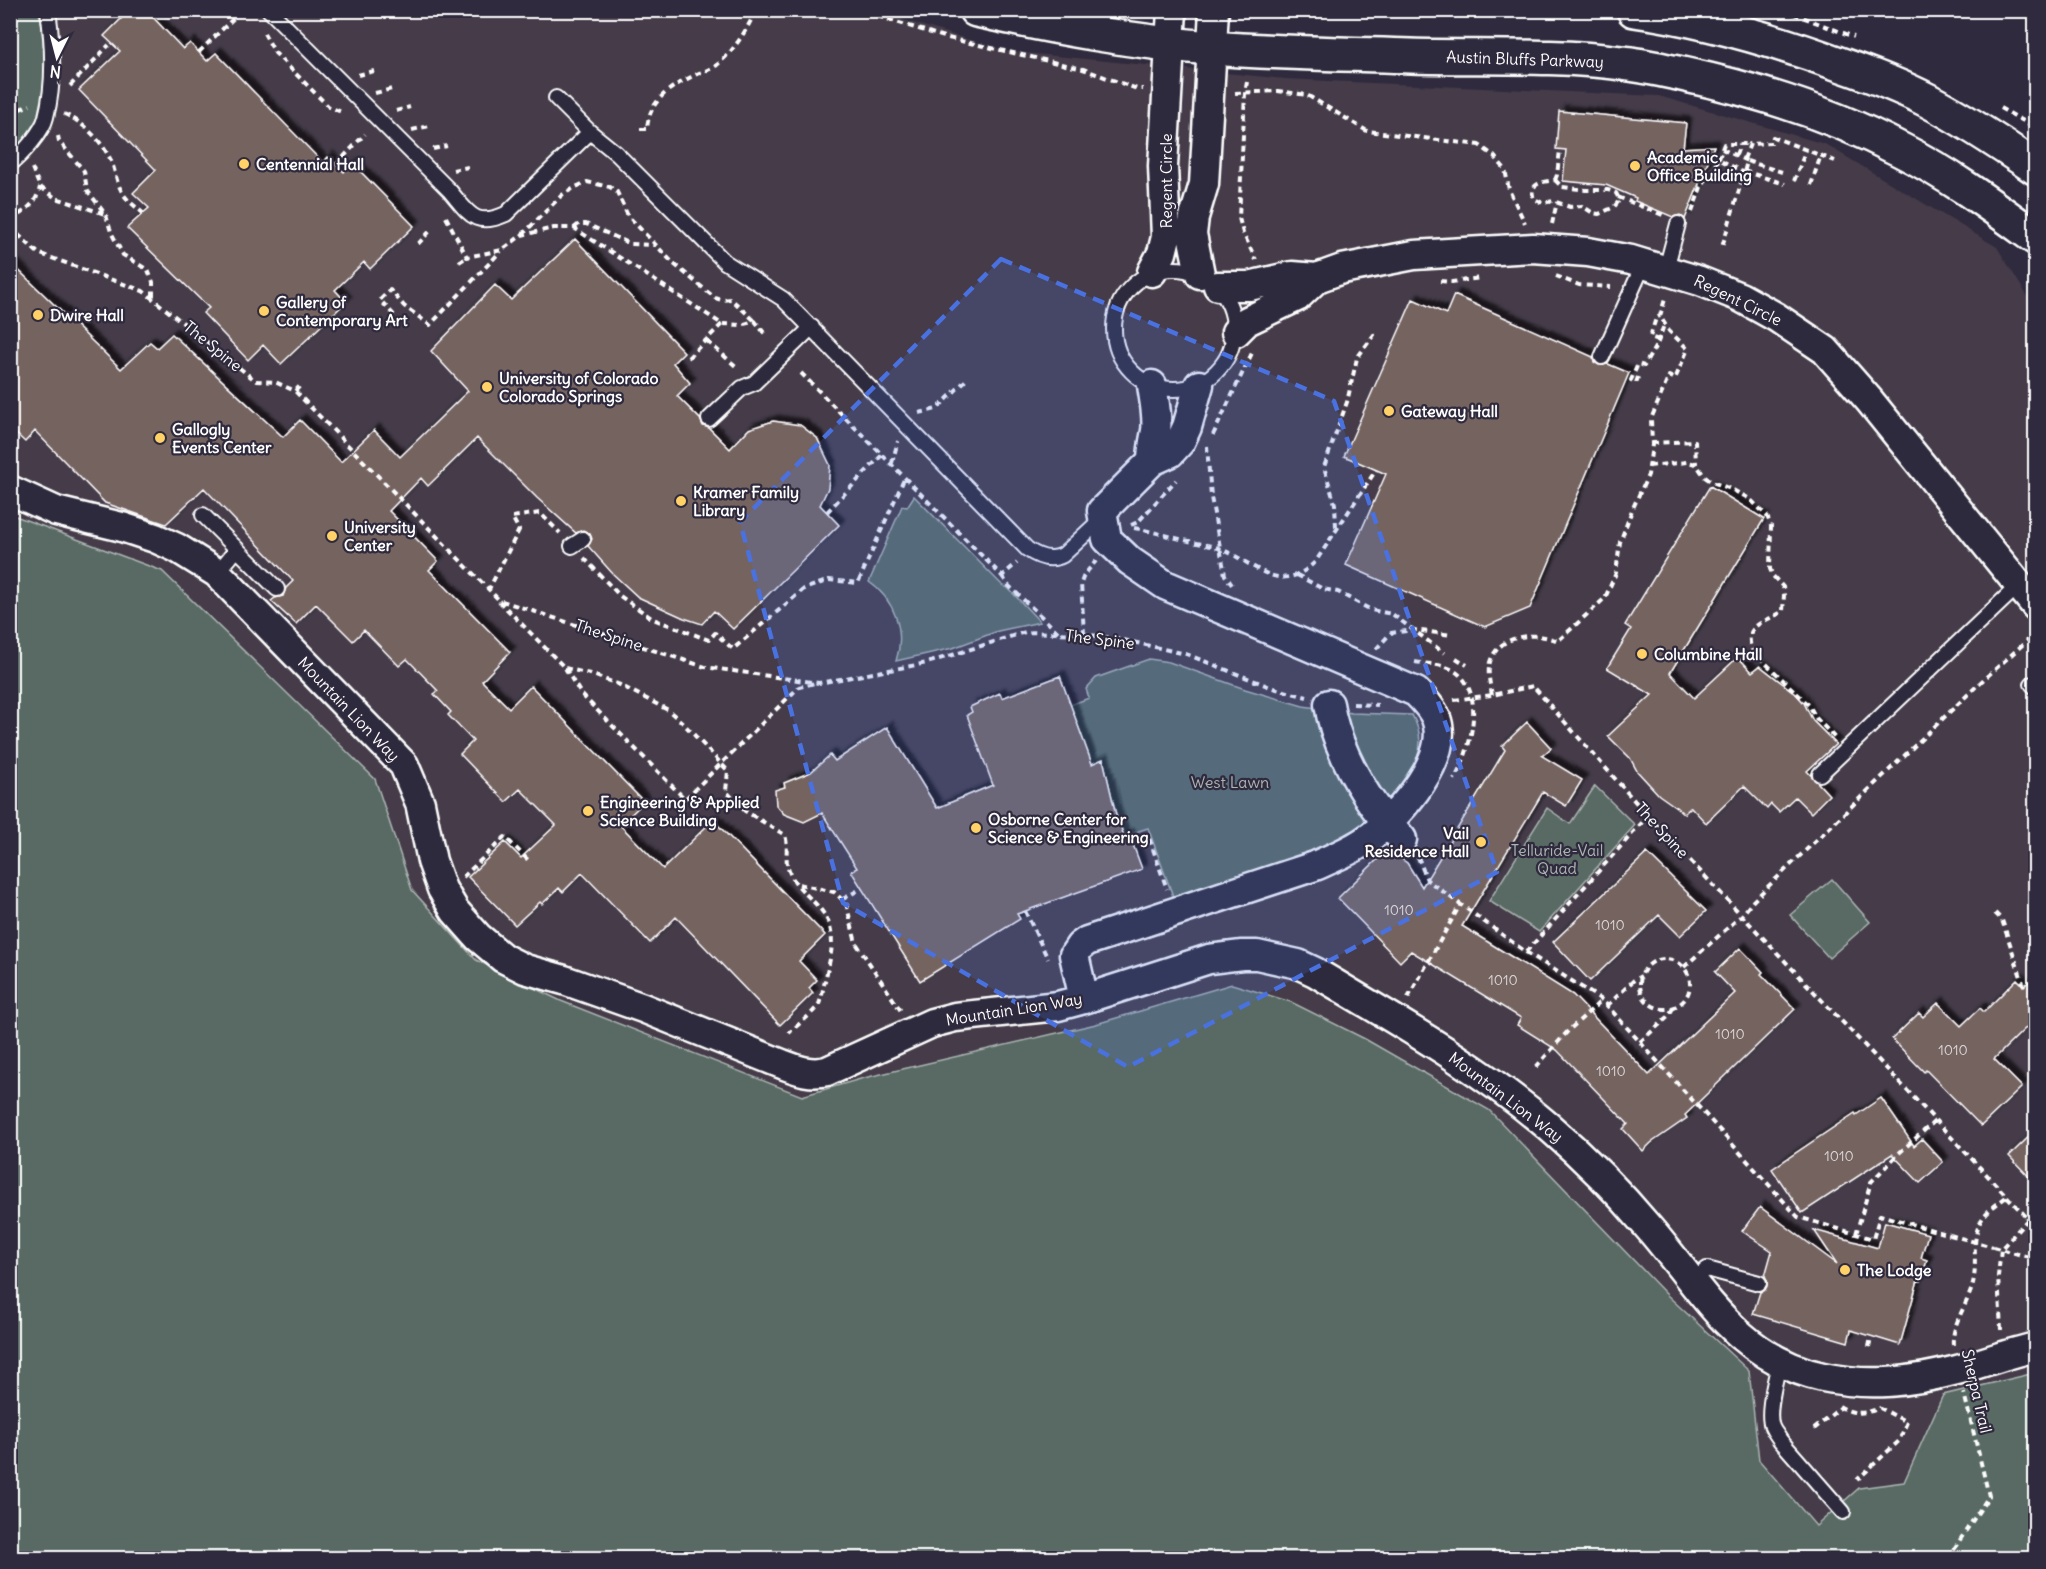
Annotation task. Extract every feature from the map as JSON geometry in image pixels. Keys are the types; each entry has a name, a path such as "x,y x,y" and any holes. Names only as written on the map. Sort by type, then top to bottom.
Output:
{"main road":[{"name":"Austin Bluffs Parkway","path":"976,10 1093,34 1169,44 1211,48 1414,56 1547,58 1621,63 1730,85 1846,124 1902,150 1970,190 2036,238"},
{"path":"1634,10 1741,31 1802,50 1869,75 1927,100 2036,168"}],"street":[{"name":"Regent Circle","path":"1152,272 1162,253 1166,237 1163,166 1172,10"},
{"name":"Regent Circle","path":"1214,10 1204,184 1192,234 1209,280 1249,286 1292,276 1317,278"},
{"name":"Regent Circle","path":"1236,332 1247,321 1297,297 1317,278 1342,269 1394,258 1480,249 1533,248 1588,252 1655,266 1740,297 1776,317 1825,350 1869,400 2027,596"},
{"path":"1152,385 1156,416 1152,461"},
{"path":"1199,385 1189,421 1180,442 1170,453 1152,461 1102,511 1107,539 1130,561 1156,580 1416,692 1427,703 1436,718 1437,746 1421,784 1402,808 1395,830"},
{"name":"Mountain Lion Way","path":"10,490 56,511 122,527 155,538 177,548 217,573 404,765 420,803 432,861 446,896 478,938 503,958 525,969 610,996 803,1072 816,1073 827,1071 932,1023 955,1017 1058,1006 1209,959 1233,955 1257,955 1298,964 1396,1020 1474,1069 1548,1126 1615,1189 1730,1326 1751,1345 1779,1363 1821,1377 1858,1383 1887,1384 1958,1370 2036,1347"},
{"path":"1329,704 1332,726 1363,789 1395,830"},
{"path":"1084,999 1074,955 1087,941 1315,866 1373,835 1395,830"}],"lane":[{"path":"10,164 22,155 46,119 52,70 48,10"},
{"path":"269,10 478,220 493,220 506,214 590,132"},
{"path":"556,98 590,132 616,153 725,262 783,299 1035,555 1051,559 1063,555 1095,525 1102,511"},
{"path":"1602,357 1655,266 1673,221"},
{"path":"1152,272 1187,270 1209,280"},
{"name":"Regent Circle","path":"1152,272 1142,278 1123,298 1114,324 1119,354 1138,377 1152,385"},
{"name":"Regent Circle","path":"1209,280 1232,307 1236,332"},
{"path":"709,419 742,388 754,383 812,327"},
{"path":"1152,385 1168,389 1199,385 1222,364 1236,332"},
{"path":"203,515 277,589"},
{"path":"217,573 237,549"},
{"path":"1820,774 1845,749 2027,596"},
{"path":"1692,1282 1707,1269 1759,1283"},
{"path":"1779,1363 1770,1420 1773,1428 1780,1440 1843,1512"}],"path":[{"path":"199,52 242,10"},
{"path":"640,129 647,129 652,108 668,91 681,82 717,66 726,57 756,10"},
{"path":"858,10 944,38 1083,69 1137,89 1150,89"},
{"path":"66,90 109,45"},
{"path":"1247,82 1239,218 1243,233 1258,265"},
{"path":"61,114 79,123 95,138 108,155 121,191 143,213"},
{"path":"2025,121 2036,128"},
{"path":"56,132 59,141 84,171 87,190 106,215 111,232 123,255 147,270 153,282 153,298"},
{"path":"336,165 365,134"},
{"path":"1690,216 1701,188 1719,159 1724,144 1771,143 1773,137 1835,161"},
{"path":"1736,155 1740,144"},
{"path":"1722,247 1750,144"},
{"path":"1722,149 1782,172"},
{"path":"1555,180 1560,150"},
{"path":"1794,181 1806,150"},
{"path":"1810,185 1821,155"},
{"path":"1719,159 1744,172 1785,184"},
{"path":"28,161 40,187 56,198 106,215"},
{"path":"10,190 14,179"},
{"path":"1555,180 1562,187 1616,192 1618,202 1614,207 1599,214 1582,206 1570,207 1557,202 1543,203 1534,199 1533,186 1555,180"},
{"path":"522,235 562,195 587,182 610,187 617,192 628,216 704,291 715,298 731,299 754,321"},
{"path":"10,220 28,210 38,198 40,187"},
{"path":"1618,197 1673,221"},
{"path":"1550,230 1557,202"},
{"path":"574,228 579,224 586,224 631,244 656,245"},
{"name":"The Spine","path":"10,227 38,253 143,291 256,381 275,382 295,391 499,600 705,667 819,683 927,663 1025,632 1084,634 1119,639 1186,654 1273,688 1329,704 1427,703 1492,695 1533,686 1648,816 2036,1227"},
{"path":"417,244 431,230"},
{"path":"394,315 380,300 390,291 404,306 430,325 502,250"},
{"path":"459,262 467,256"},
{"path":"1548,273 1579,285 1611,286"},
{"path":"1434,280 1452,282 1492,276"},
{"path":"1659,340 1650,337 1665,299"},
{"path":"1492,695 1490,664 1494,653 1502,645 1511,639 1534,635 1547,636 1558,641 1605,598 1616,573 1620,542 1648,475 1652,443 1651,419 1669,376 1675,379 1688,349 1669,331 1660,316"},
{"path":"688,358 722,324"},
{"path":"1638,377 1636,383 1629,380 1638,364 1644,366 1665,324"},
{"path":"1336,527 1335,504 1324,467 1347,402 1357,357 1376,332"},
{"path":"706,341 738,368"},
{"path":"913,415 936,409 968,378"},
{"path":"295,391 302,384"},
{"path":"892,464 900,437"},
{"path":"1652,443 1695,441 1696,464 1705,477 1750,499 1767,516 1771,526 1770,569 1783,587 1785,603 1783,611 1766,618 1756,626 1751,633 1749,643 1752,650 1809,705 1816,718 1845,749"},
{"path":"1207,446 1211,497 1225,575 1234,588"},
{"path":"827,512 883,454"},
{"path":"1649,466 1688,462 1696,464"},
{"path":"1127,527 1221,549 1256,570 1269,575 1286,577 1305,572 1316,561 1336,527 1376,470"},
{"path":"488,591 519,530 512,517 540,513 578,543 620,596 653,618 709,640 715,633 733,649 804,589 830,580 858,583 905,477"},
{"path":"1084,634 1081,583 1084,575 1097,560"},
{"path":"1296,574 1323,589 1338,592 1371,610 1392,614 1444,653"},
{"path":"1002,576 1009,586 1060,634"},
{"path":"499,600 565,668 582,694 685,799 799,687 819,683"},
{"path":"1375,650 1391,633 1414,630 1452,635"},
{"path":"1684,967 1742,915 1753,901 1898,761 2036,633"},
{"path":"1456,658 1467,665"},
{"path":"565,668 620,685 668,710 728,771 726,791 745,811 785,835 786,861 790,874 802,892 823,913 831,934 832,948 819,1004 789,1033"},
{"path":"1526,952 1648,816"},
{"path":"1132,840 1148,835 1170,898"},
{"path":"457,872 463,877 505,837 530,862"},
{"path":"1427,880 1526,952 1602,1000 1798,1217 1873,1239 1880,1215 2036,1259"},
{"path":"798,884 824,888 843,899 849,910 856,943 904,1015"},
{"path":"843,899 862,888"},
{"path":"1396,1020 1460,904"},
{"path":"1025,911 1052,967"},
{"path":"1995,913 2002,920 2024,986"},
{"path":"1640,1042 1668,1017 1673,1008 1686,998 1690,990 1691,982 1684,967 1677,962 1660,959 1645,969 1640,984 1645,999 1658,1008 1673,1008"},
{"path":"1607,1006 1641,976"},
{"path":"1536,1066 1568,1031 1602,1000"},
{"path":"1856,1234 1871,1182 1935,1121"},
{"name":"Sherpa Trail","path":"1948,1558 1989,1496 1953,1341 1973,1284 1976,1260 1975,1236 1982,1217 2006,1197"},
{"path":"2002,1338 1998,1276 2001,1249 2028,1219"},
{"path":"1869,1347 1871,1337"},
{"path":"1815,1429 1840,1407 1862,1413 1880,1408 1907,1422 1899,1441 1857,1480"}],"highlighted area":[{"path":"1001,259 1334,401 1497,872 1128,1067 843,903 740,522"}],"shaded area":[{"path":"10,11 875,11 1006,51 1286,79 1659,96 1825,144 1997,247 2036,310 2035,1558 1859,1488 1816,1526 1759,1460 1749,1371 1667,1295 1489,1110 1365,1039 1291,1002 1232,984 1096,1024 864,1078 802,1096 561,1001 476,960 412,890 375,779 162,571 11,514"}],"green space":[{"path":"10,11 38,11 41,19 46,75 37,119 17,150 11,154"},
{"path":"914,496 1040,622 998,631 953,648 896,661 900,638 896,617 885,597 869,582 902,506 907,507"},
{"path":"10,514 162,571 375,779 412,890 476,960 561,1001 802,1096 864,1078 1096,1024 1232,984 1291,1002 1365,1039 1489,1110 1667,1295 1749,1371 1759,1460 1816,1526 1859,1488 1904,1482 1943,1395 2035,1373 2035,1558 11,1558"},
{"name":"West Lawn","path":"1149,659 1169,662 1245,689 1303,706 1352,713 1412,715 1419,733 1419,750 1414,766 1393,795 1352,833 1315,851 1174,899 1148,828 1124,836 1116,815 1103,759 1092,764 1070,705 1089,698 1086,689 1096,678"},
{"name":"Telluride-Vail Quad","path":"1595,786 1635,825 1539,932 1489,901 1547,808 1570,824"},
{"path":"1832,879 1870,922 1829,958 1790,915"}],"building":[{"name":"Centennial Hall","path":"130,10 146,10 183,49 190,43 207,61 216,53 323,163 328,157 344,172 353,164 414,226 370,269 364,262 335,290 346,302 281,364 263,345 248,360 203,313 209,308 127,228 149,208 133,193 156,170 79,90 120,51 104,36"},
{"name":"Academic Office Building","path":"1559,111 1686,123 1683,148 1714,146 1685,219 1680,215 1673,217 1635,201 1636,198 1606,185 1563,181 1566,150 1556,149"},
{"path":"575,239 684,352 673,363 690,383 677,396 700,419 703,426 709,428 730,449 749,429 773,421 800,425 817,438 830,465 828,488 820,505 839,525 733,629 714,611 702,624 638,597 588,546 592,539 590,534 583,530 576,533 477,438 428,486 421,478 389,511 438,561 429,570 510,652 482,681 509,708 531,686 644,802 620,825 663,869 713,820 825,935 799,961 817,980 809,988 813,993 780,1025 676,917 650,943 582,873 563,892 559,888 515,925 468,877 505,842 521,858 556,825 520,789 506,802 460,754 473,741 448,715 451,712 434,694 438,691 407,659 399,666 364,630 353,641 316,604 296,624 271,601 283,596 286,588 293,581 204,488 166,524 105,503 35,431 25,442 10,428 10,262 121,369 150,342 157,348 172,334 283,437 300,420 341,462 374,430 400,457 468,391 431,351 495,285 511,300"},
{"path":"1454,295 1593,357 1594,362 1599,365 1608,364 1629,373 1530,608 1485,627 1346,565 1386,474 1344,456 1413,299 1446,314"},
{"name":"Columbine Hall","path":"1710,486 1764,519 1670,673 1694,698 1738,657 1752,672 1760,666 1796,694 1804,703 1813,721 1836,744 1807,771 1829,795 1811,813 1795,797 1779,812 1771,804 1767,809 1744,786 1706,823 1691,807 1684,814 1659,795 1637,771 1630,758 1608,736 1652,695 1607,668 1631,629 1625,625"},
{"name":"Osborne Center for Science & Engineering","path":"1060,676 1092,764 1103,759 1116,815 1124,836 1129,834 1142,869 1017,914 1020,919 920,981 851,871 857,868 822,813 804,822 784,814 776,805 775,790 785,787 784,783 811,772 830,755 835,761 887,727 937,808 993,785 967,715 972,712 970,707 1000,693 1002,698"},
{"path":"1527,722 1551,748 1542,756 1582,780 1566,806 1543,792 1462,926 1573,995 1649,1075 1735,993 1715,972 1740,948 1763,972 1761,974 1795,1009 1685,1115 1687,1118 1643,1151 1623,1129 1628,1124 1557,1050 1517,1025 1521,1018 1411,951 1400,962 1338,898 1380,857 1386,855 1395,855 1407,863 1422,887 1505,750 1502,746"},
{"path":"1647,853 1706,911 1680,936 1659,915 1590,981 1553,942"},
{"path":"2036,976 2036,1018 1994,1059 2022,1087 1981,1126 1892,1039 1919,1013 1923,1017 1938,1003 1961,1026 1980,1008 1984,1012 2017,979 2024,986"},
{"path":"1881,1098 1914,1146 1922,1139 1943,1162 1920,1183 1892,1154 1802,1213 1772,1169"},
{"path":"2036,1130 2036,1184 2009,1156"},
{"name":"The Lodge","path":"1760,1207 1837,1264 1814,1230 1878,1248 1885,1222 1928,1234 1921,1258 1927,1260 1921,1281 1918,1280 1900,1345 1851,1330 1848,1342 1753,1314 1760,1292 1767,1286 1765,1276 1772,1251 1742,1231"}],"place":[{"name":"Centennial Hall","path":"244,164"},
{"name":"Academic Office Building","path":"1635,166"},
{"name":"Gallery of Contemporary Art","path":"264,311"},
{"name":"Dwire Hall","path":"38,315"},
{"name":"University of Colorado Colorado Springs","path":"487,387"},
{"name":"Gateway Hall","path":"1389,411"},
{"name":"Gallogly Events Center","path":"160,438"},
{"name":"Kramer Family Library","path":"681,501"},
{"name":"University Center","path":"332,536"},
{"name":"Columbine Hall","path":"1642,654"},
{"name":"Engineering & Applied Science Building","path":"588,811"},
{"name":"Osborne Center for Science & Engineering","path":"976,828"},
{"name":"Vail Residence Hall","path":"1481,842"},
{"name":"The Lodge","path":"1845,1270"}]}
